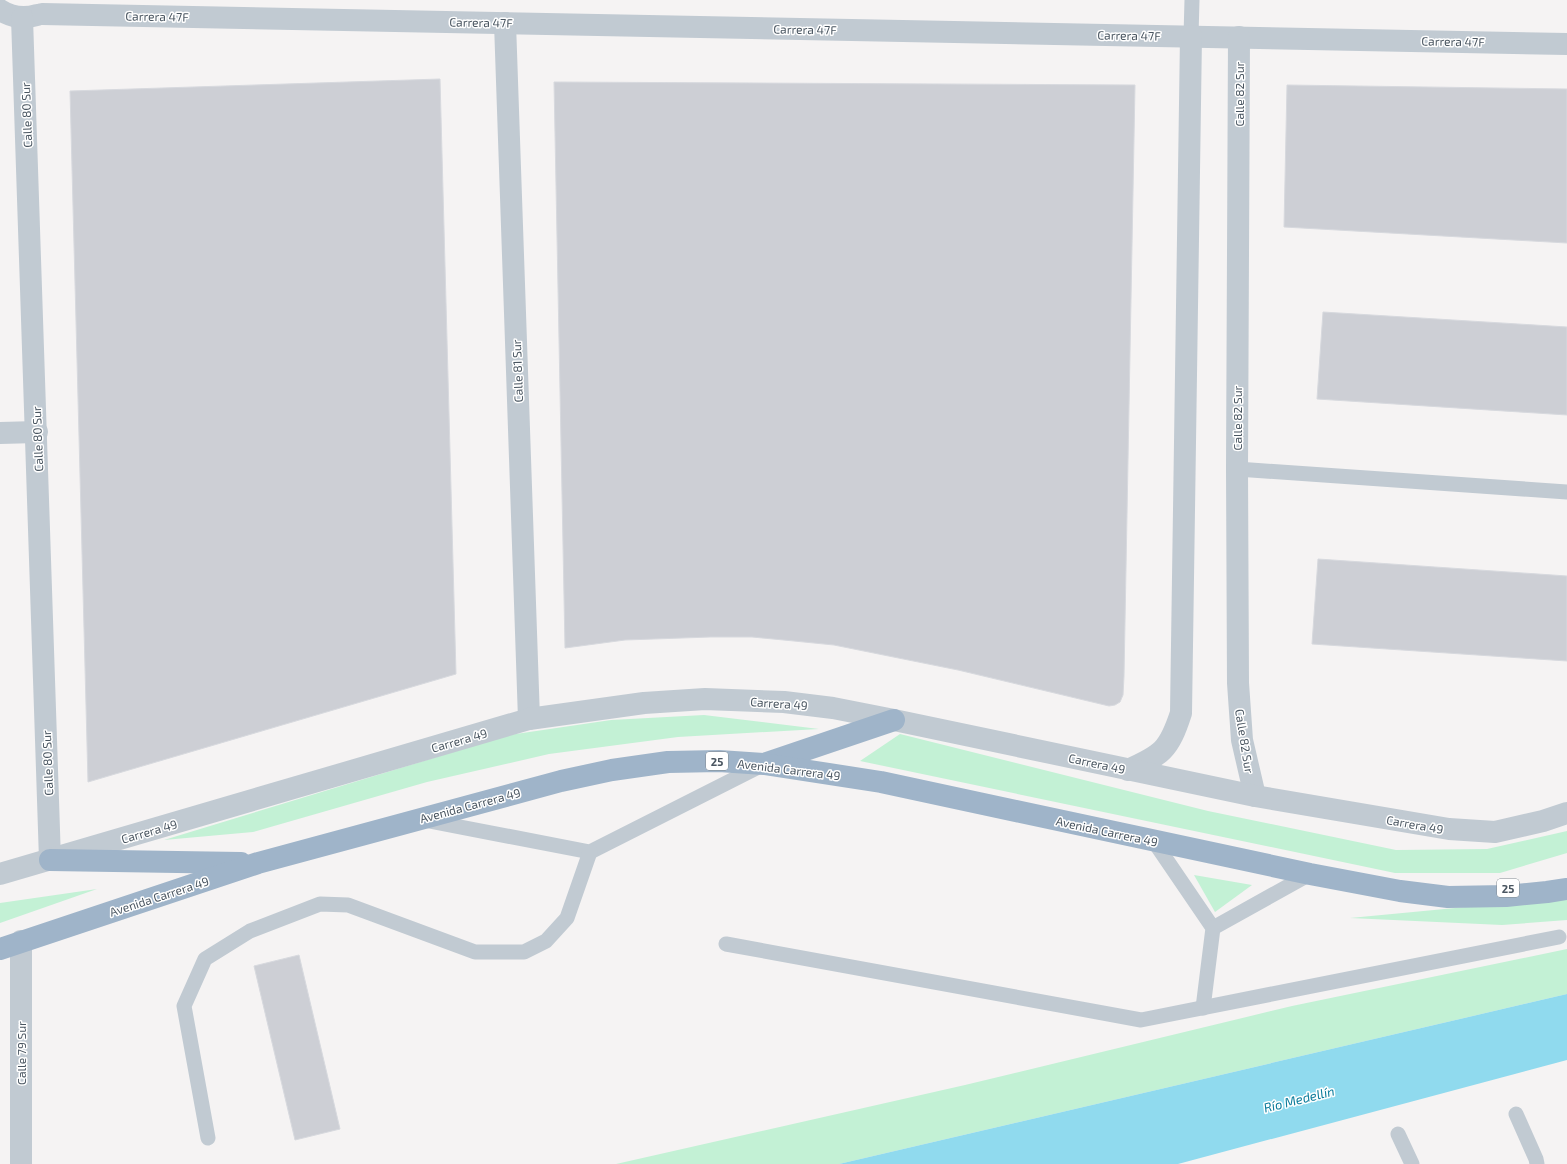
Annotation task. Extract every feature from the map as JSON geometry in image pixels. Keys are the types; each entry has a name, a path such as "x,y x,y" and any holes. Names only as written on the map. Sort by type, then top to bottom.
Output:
{"highway":[{"path":"764,764 894,720"},
{"name":"Avenida Carrera 49","path":"0,949 258,863 560,781 612,770 668,762 718,761 764,764 881,782 1310,874 1400,891 1448,897"},
{"path":"50,860 258,863"},
{"name":"25","path":"1448,897 1488,893 1556,878 1567,874"},
{"path":"1448,897 1506,896 1567,889"}],"street":[{"name":"Carrera 47F","path":"0,10 8,15 41,10 505,23 1567,44"},
{"name":"Calle 80 Sur","path":"41,10 37,432 50,860"},
{"name":"Calle 81 Sur","path":"505,23 529,719"},
{"path":"1128,770 1147,762 1162,752 1175,734 1181,713 1191,36"},
{"name":"Calle 82 Sur","path":"1239,37 1237,469 1238,675 1240,723 1245,754 1255,796"},
{"path":"0,433 37,432"},
{"name":"Carrera 49","path":"0,874 529,719 644,703 705,699 784,702 833,708 1255,796 1449,829 1495,832 1543,821 1567,813"},
{"name":"Calle 79 Sur","path":"21,941 22,1164"}],"lane":[{"path":"1191,36 1192,0"},
{"path":"1237,469 1567,492"},
{"path":"419,819 590,852 764,764"},
{"path":"1152,840 1213,928 1203,1008"},
{"path":"208,1138 184,1006 205,959 250,931 320,904 348,905 475,952 524,952 546,941 566,918 590,852"},
{"path":"1213,928 1310,874"},
{"path":"726,944 1141,1020 1559,937"},
{"path":"1516,1114 1537,1164"},
{"path":"1398,1134 1412,1164"}],"green space":[{"path":"704,715 819,729 678,737 549,754 427,782 253,832 164,840 509,735 611,720"},
{"path":"900,734 1208,811 1396,850 1487,849 1567,831 1567,853 1500,873 1395,873 860,761"},
{"path":"1194,875 1252,885 1215,912"},
{"path":"97,889 0,923 0,903"},
{"path":"1567,895 1567,920 1502,925 1350,918 1529,901"},
{"path":"1567,949 1567,994 839,1164 616,1164 965,1085 1292,1006"}],"water":[{"name":"Río Medellín","path":"1567,994 1567,1060 1178,1164 839,1164"}],"building":[{"path":"440,79 456,674 88,782 70,91"},
{"path":"554,82 1135,85 1124,676 1123,695 1120,702 1109,706 958,670 834,645 794,641 752,637 710,637 625,640 565,648"},
{"path":"1287,85 1567,89 1567,243 1284,227"},
{"path":"1323,312 1567,327 1567,415 1317,399"},
{"path":"1318,559 1567,576 1567,661 1312,644"},
{"path":"299,955 340,1129 295,1140 254,966"}]}
